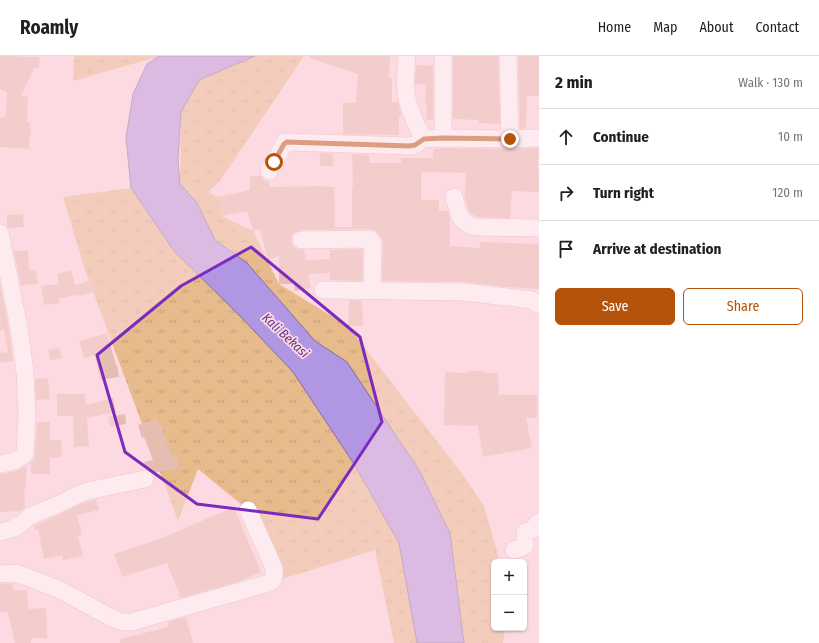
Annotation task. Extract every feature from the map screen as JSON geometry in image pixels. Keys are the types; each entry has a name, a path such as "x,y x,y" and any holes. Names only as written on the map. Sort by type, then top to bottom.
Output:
{"street":[{"path":"407,56 406,97 414,120 424,139"},
{"path":"443,56 443,138"},
{"path":"508,56 510,139"},
{"path":"269,171 284,144 287,142 409,146 415,145 424,139 539,138"},
{"path":"454,197 461,219 470,226 539,228"},
{"path":"0,233 19,328 25,372 27,414 25,454 19,458 0,464"},
{"path":"301,240 370,239 372,243 372,291"},
{"path":"323,290 464,292 532,300 539,305"},
{"path":"0,532 12,529 21,524 30,516 87,491 146,479"},
{"path":"0,574 16,573 58,589 114,619 122,622 132,622 272,582 274,578 274,568 248,510"},
{"path":"514,550 525,546 525,532 534,529 539,522"}],"highlighted area":[{"path":"251,247 360,337 382,422 318,519 197,504 125,452 97,355 181,286"}],"green space":[{"path":"74,56 160,56 73,81"},
{"path":"255,56 304,56 220,181 208,192 218,197 222,216 253,231 279,284 348,326 463,475 484,506 499,559 491,559 491,631 505,631 503,643 464,643 450,533 419,470 347,362 315,341 247,263 215,240 197,203 180,184 181,112 199,80"},
{"path":"131,188 174,251 239,315 293,372 354,464 399,543 417,643 394,643 375,550 269,583 272,581 248,510 198,469 178,521 85,270 63,197"}],"water":[{"name":"Kali Bekasi","path":"159,56 255,56 199,80 181,112 178,160 180,184 197,203 215,240 247,263 315,341 347,362 419,470 450,533 464,643 417,643 399,543 354,464 293,372 239,315 174,251 131,188 126,138 133,94 147,64"}],"building":[{"path":"0,56 40,57 39,68 34,68 21,96 28,97 27,122 30,122 31,137 29,137 29,149 0,147 0,118 6,117 7,92 0,89"},
{"path":"309,56 390,56 389,78 392,78 392,102 398,102 401,114 401,116 399,116 399,135 343,134 343,103 356,103 358,74 309,58"},
{"path":"453,56 498,56 500,124 479,123 479,120 453,119"},
{"path":"518,56 539,56 539,96 527,96 526,128 520,129"},
{"path":"416,65 433,66 433,120 426,120 426,84 415,84"},
{"path":"539,148 539,192 512,191 510,218 477,217 470,213 464,195 466,173 421,172 421,200 439,200 439,211 448,211 450,218 450,246 480,248 480,242 539,244 539,289 464,282 382,281 383,243 378,233 370,229 301,230 292,235 292,245 296,249 304,250 306,260 330,259 330,250 363,249 362,281 330,280 330,273 308,274 311,288 295,291 294,284 279,284 279,256 268,260 260,229 253,231 247,211 222,216 218,197 250,190 250,176 261,176 264,180 269,181 269,187 334,187 335,227 352,227 352,154 369,155 369,163 401,163 401,158 433,158 433,149"},
{"path":"320,153 333,154 333,166 320,166"},
{"path":"23,214 24,227 9,228 7,226 7,215"},
{"path":"14,251 28,251 29,271 36,270 38,283 21,286"},
{"path":"71,270 75,285 93,280 96,291 79,296 79,294 59,299 59,303 44,305 41,286 59,284 57,274"},
{"path":"0,284 9,330 13,361 0,363 0,353 8,352 4,330 0,331"},
{"path":"349,300 362,301 363,326 348,326"},
{"path":"107,333 117,365 119,377 100,380 95,355 84,358 79,341"},
{"path":"60,348 62,358 50,360 48,350"},
{"path":"467,371 498,373 499,395 537,395 537,418 526,418 532,448 483,457 478,426 444,425 445,372 467,373"},
{"path":"48,378 50,399 36,400 35,379"},
{"path":"57,394 85,394 85,405 113,398 116,412 87,418 89,446 74,447 73,416 57,416"},
{"path":"125,414 126,424 110,427 108,417"},
{"path":"156,418 163,429 162,430 172,456 176,455 179,468 153,473 146,469 144,462 153,460 144,437 142,438 138,425"},
{"path":"37,422 50,422 50,440 61,440 62,457 50,458 50,474 31,474 31,462 34,459 35,454"},
{"path":"26,466 26,489 24,489 25,507 20,511 0,512 0,474 13,472"},
{"path":"96,499 99,510 77,515 82,535 78,536 83,556 63,560 62,555 44,559 38,529 35,530 34,526 79,505"},
{"path":"234,507 261,572 238,582 181,598 167,563 122,577 114,554 157,540"},
{"path":"13,583 13,591 27,590 28,609 46,608 47,638 31,638 31,643 15,643 8,612 0,612 0,584"},
{"path":"186,617 193,643 120,643 120,639 169,627 168,622"}],"route":[{"path":"274,162 285,142 294,141 409,146 415,145 424,139 510,139"}]}
